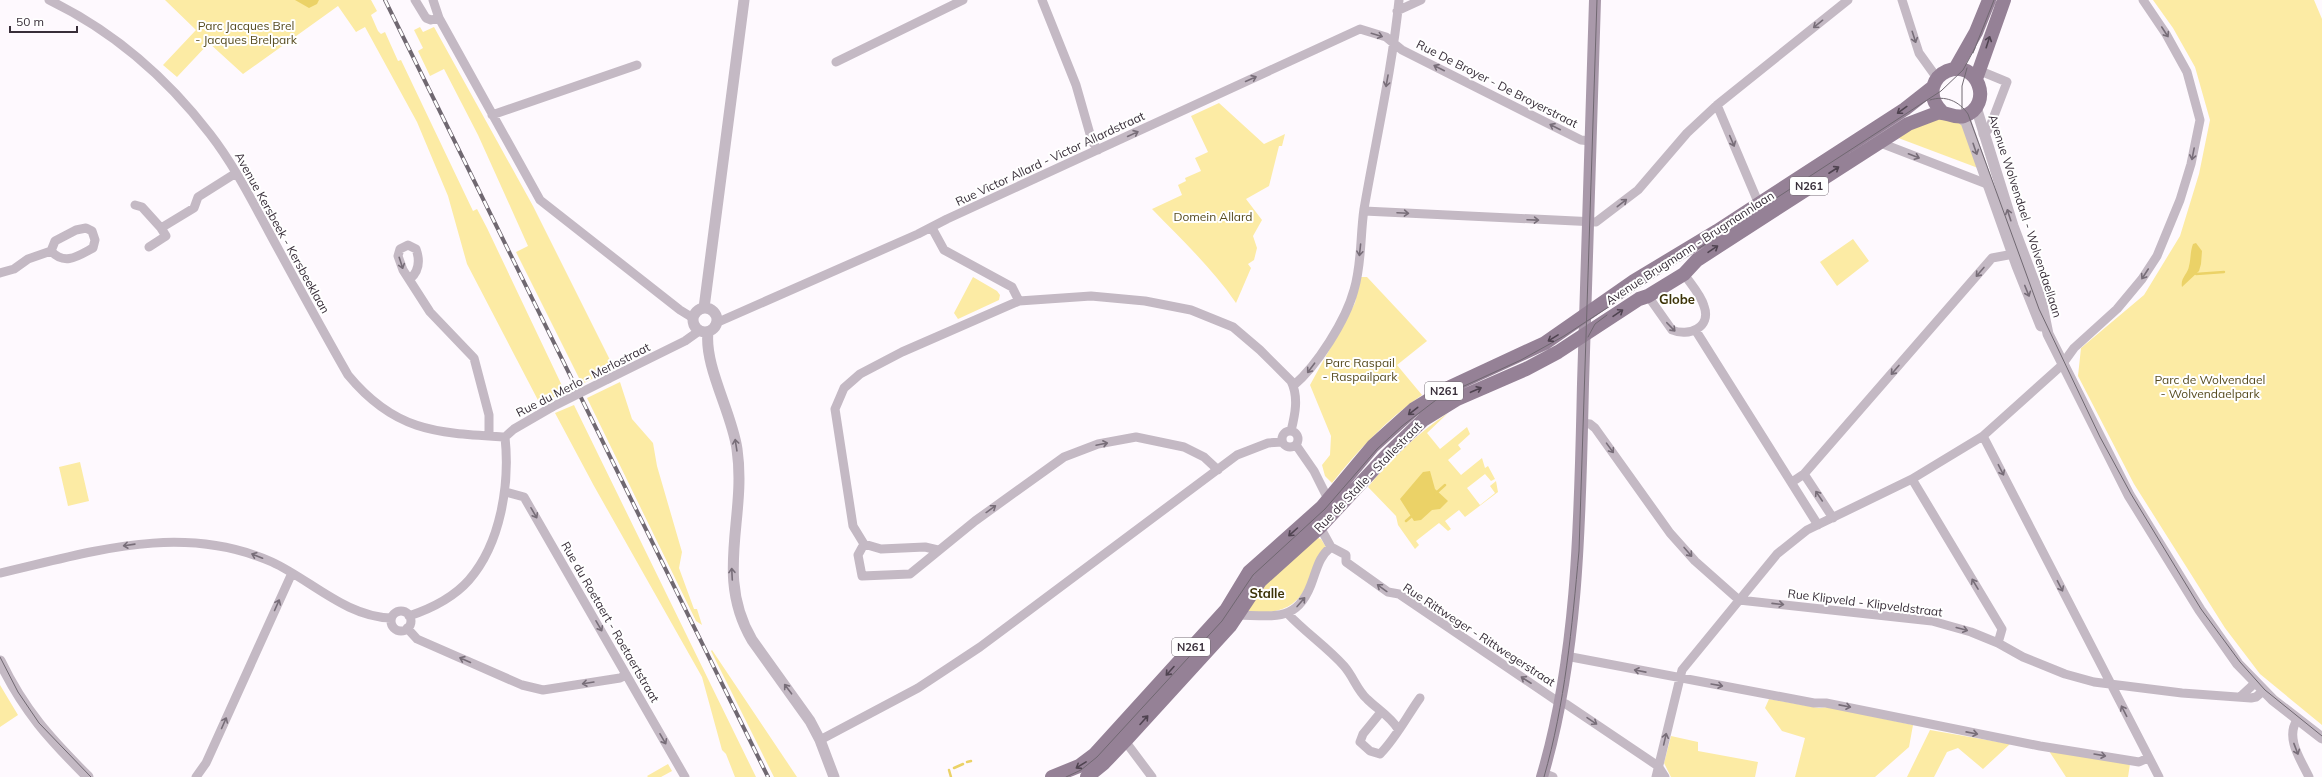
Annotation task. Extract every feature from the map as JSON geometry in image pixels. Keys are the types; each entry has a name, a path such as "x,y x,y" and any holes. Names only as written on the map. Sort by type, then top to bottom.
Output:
{"main road":[{"path":"1546,776 1559,702 1574,598 1586,316 1595,0"},
{"path":"1977,75 1955,69 1976,32 1989,0"},
{"path":"1935,83 1933,100 1942,112 1950,116 1960,117 1969,114 1976,107 1980,93 1977,75 2004,0"},
{"name":"Avenue Brugmann - Brugmannlaan","path":"1585,334 1639,299 1648,296 1684,274 1697,260 1761,209 1905,109 1935,83 1944,72 1955,69"},
{"name":"Avenue Brugmann - Brugmannlaan","path":"1586,316 1634,282 1913,121 1942,112"},
{"name":"Rue de Stalle - Stallestraat","path":"1052,777 1079,766 1095,754 1226,610 1249,572 1328,499 1373,446 1414,409 1450,387 1545,343 1586,316"},
{"name":"Rue de Stalle - Stallestraat","path":"1087,777 1104,763 1125,741 1239,615 1260,581 1320,527 1386,456 1423,420 1457,399 1526,369 1585,334"}],"street":[{"name":"Avenue Kersbeek - Kersbeeklaan","path":"50,0 66,4 111,37 154,72 190,109 211,136 236,173 333,349 348,375 362,392 380,407 413,425 434,431 505,437"},
{"path":"415,0 426,18 431,20 439,18"},
{"path":"433,0 439,18 540,200 680,310 693,318"},
{"path":"704,308 744,0"},
{"path":"836,62 964,0"},
{"path":"1042,0 1076,85 1092,141 1098,150"},
{"path":"1293,386 1303,378 1321,354 1350,303 1358,271 1364,211 1394,43 1399,0"},
{"path":"1397,11 1422,0"},
{"path":"1364,211 1596,222 1638,190 1686,133 1717,105 1848,0"},
{"path":"1902,0 1919,53 1935,83"},
{"path":"1656,777 1682,670 1777,554 1797,536 1912,479 1983,436 2062,364 2074,348 2117,308 2142,279 2156,256 2180,200 2191,164 2200,120 2187,72 2166,34 2143,0"},
{"name":"Rue Victor Allard - Victor Allardstraat","path":"716,323 932,228 947,219 1360,29 1386,37 1394,43"},
{"name":"Rue De Broyer - De Broyerstraat","path":"1394,43 1402,50 1581,140 1591,140"},
{"path":"492,115 637,65"},
{"path":"1977,75 2008,82 1988,129 1984,134"},
{"path":"1717,105 1761,209"},
{"name":"Avenue Wolvendael - Wolvendaellaan","path":"1976,107 2017,253"},
{"name":"Avenue Wolvendael - Wolvendaellaan","path":"1960,117 1966,122 1987,184 2017,253 2040,300 2048,334 2099,438 2157,542 2200,610 2238,664 2259,687 2297,720 2322,738"},
{"path":"1878,142 1987,184"},
{"path":"161,228 194,208 198,197 236,173"},
{"path":"136,205 142,207 161,228 166,236 149,247"},
{"path":"0,273 14,269 28,259 51,251 55,241 76,230 86,228 92,231 96,240 93,248 72,259 63,259 51,251"},
{"path":"932,228 944,250 1012,287 1019,301"},
{"path":"1792,482 1804,474 1992,258 2017,253"},
{"path":"1648,296 1672,330 1688,334 1696,331 1705,317 1704,306 1684,274"},
{"path":"410,279 430,312 474,358 488,415 490,436"},
{"path":"938,550 925,547 881,549 864,544 853,526 835,409 844,388 860,374 902,352 1019,301 1091,296 1145,301 1191,310 1233,327 1260,350 1293,386 1296,410 1291,431"},
{"path":"704,331 716,323 714,312 704,308 697,311 693,318 694,325 704,331 710,355 734,430 737,450 738,504 732,571 737,607 744,627 752,640 793,696 820,740 834,777"},
{"name":"Rue du Merlo - Merlostraat","path":"505,437 514,429 552,407 704,331"},
{"path":"1696,331 1792,482 1818,526"},
{"path":"1582,423 1590,424 1595,428 1670,533 1695,561 1739,600"},
{"path":"1282,442 1284,433 1291,431"},
{"path":"1291,431 1298,437 1296,445 1314,470 1328,499"},
{"path":"1983,436 2158,777"},
{"path":"409,616 450,597 469,580 492,542 506,492 505,437"},
{"path":"864,544 858,555 862,576 910,574 960,533 1064,457 1098,444 1136,437 1184,447 1204,457 1218,470"},
{"path":"820,740 918,688 980,647 1237,455 1268,443 1282,442 1288,448 1296,445"},
{"path":"1804,474 1833,518"},
{"path":"1912,479 2002,629 1998,643"},
{"name":"Rue du Roetaert - Roetaertstraat","path":"506,492 524,496 685,777"},
{"name":"Rue Rittweger - Rittwegerstraat","path":"1320,527 1332,547 1346,555 1346,562 1388,592 1399,594 1559,702 1566,704 1658,766"},
{"path":"0,573 120,546 162,541 202,542 226,546 253,554 292,573 357,610 391,618"},
{"name":"Rue de Stalle - Stallestraat","path":"1288,614 1303,601 1311,585 1320,558 1332,547"},
{"path":"196,777 206,763 292,573"},
{"name":"Rue Klipveld - Klipveldstraat","path":"1739,600 1932,621 1972,632 1998,643 2023,657 2065,674 2111,684 2182,693 2241,696 2259,687"},
{"path":"391,618 395,613 400,611 409,616"},
{"path":"1239,615 1288,614 1311,638 1330,652 1346,668 1366,699 1398,729"},
{"path":"391,618 395,629 403,631 407,628 410,622 409,616"},
{"path":"407,628 417,639 522,685 543,690 620,678 626,675"},
{"path":"1566,656 1814,703 1826,703 2040,746 2139,762 2148,758"},
{"path":"0,661 16,693 37,724 88,777"},
{"path":"1381,712 1363,734 1360,742 1370,751 1380,754 1389,745 1398,729 1420,698"},
{"path":"2297,720 2292,728 2292,736 2310,777"},
{"path":"1125,741 1152,777"},
{"path":"1658,766 1665,777"}],"green space":[{"name":"Parc Jacques Brel - Jacques Brelpark","path":"165,0 371,0 377,11 371,15 378,31 381,34 385,32 398,61 401,60 473,211 477,209 487,228 565,392 540,404 467,264 448,196 417,122 365,27 356,32 338,6 243,74 209,43 177,77 163,65 196,30"},
{"name":"Parc de Wolvendael - Wolvendaelpark","path":"2153,0 2314,0 2322,19 2322,725 2260,674 2225,628 2134,484 2078,376 2081,348 2144,295 2180,236 2199,174 2210,120 2195,67 2173,28"},
{"path":"420,27 423,32 434,27 533,206 614,368 582,384 516,252 528,246 478,135 444,69 430,76 418,51 423,48 414,30"},
{"name":"Domein Allard","path":"1219,103 1264,144 1285,134 1282,146 1279,146 1269,186 1246,199 1262,220 1253,236 1257,248 1254,260 1248,264 1251,268 1236,303 1207,266 1152,209 1182,195 1178,185 1186,181 1185,178 1201,171 1195,158 1208,152 1191,116"},
{"path":"1936,117 1959,121 1963,126 1978,168 1893,136"},
{"path":"1853,239 1869,261 1837,286 1820,262"},
{"path":"973,277 997,291 1000,295 999,300 958,319 954,313"},
{"name":"Parc Raspail - Raspailpark","path":"1360,277 1367,277 1427,341 1397,365 1422,395 1385,425 1352,459 1332,483 1325,476 1322,465 1330,455 1331,436 1310,385 1355,303"},
{"path":"620,382 632,419 653,443 657,466 682,552 679,568 694,609 697,609 702,625 696,621 587,398"},
{"path":"574,405 756,777 735,777 726,754 722,750 702,677 594,486 555,413"},
{"path":"1448,413 1427,433 1440,449 1467,427 1470,434 1458,445 1461,449 1448,460 1461,475 1482,458 1485,468 1488,466 1495,479 1491,481 1485,474 1467,488 1480,505 1495,493 1490,486 1496,481 1498,492 1465,517 1459,510 1445,521 1451,529 1448,531 1439,523 1416,541 1419,545 1415,549 1398,525 1396,516 1368,487 1405,447"},
{"path":"80,462 89,501 68,506 59,467"},
{"path":"1318,538 1321,539 1326,547 1317,559 1303,592 1297,599 1291,605 1275,611 1247,614 1262,582"},
{"path":"712,650 797,777 774,777 711,651"},
{"path":"0,685 18,715 0,727"},
{"path":"1769,699 1819,708 1829,707 1913,725 1909,747 1875,777 1795,777 1805,738 1782,731 1765,708"},
{"path":"1930,730 2010,744 1983,769 1958,748 1947,752 1934,777 1907,777"},
{"path":"1671,736 1698,742 1698,751 1758,762 1755,777 1671,777 1664,763"},
{"path":"2049,751 2130,764 2128,777 2066,777"},
{"path":"668,764 672,771 661,777 647,776"}],"shaded area":[{"path":"295,0 319,0 317,4 309,8"},
{"path":"2196,243 2202,251 2199,271 2182,287 2182,281 2190,263 2192,247 2193,244"},
{"path":"1430,471 1435,489 1448,501 1440,509 1432,510 1421,520 1414,521 1400,499 1423,472"}],"waterway":[{"path":"2196,274 2224,272"},
{"path":"1435,494 1445,485"},
{"path":"1406,521 1413,515"},
{"path":"967,762 971,761"},
{"path":"954,768 963,764"},
{"path":"949,770 951,777"}],"tram line":[{"path":"1544,777 1557,722 1567,665 1579,551 1597,0"},
{"path":"1973,53 1994,0"},
{"path":"1066,777 1081,770 1097,757 1222,621 1253,575 1325,509 1377,449 1402,426 1440,397 1521,360 1564,336 1941,91 1963,70 1975,48"},
{"path":"1962,109 1962,86 1967,68"},
{"path":"1930,100 1941,98 1951,100 1964,109 1968,114 2039,309 2100,437 2131,494 2201,609 2240,662 2265,690 2322,736"},
{"path":"1588,337 1595,324 1607,315"},
{"path":"0,657 18,692 39,723 91,777"}],"railway":[{"path":"385,0 768,777"}],"district":[{"name":"Globe","path":"1677,299"},
{"name":"Stalle","path":"1267,593"}]}
